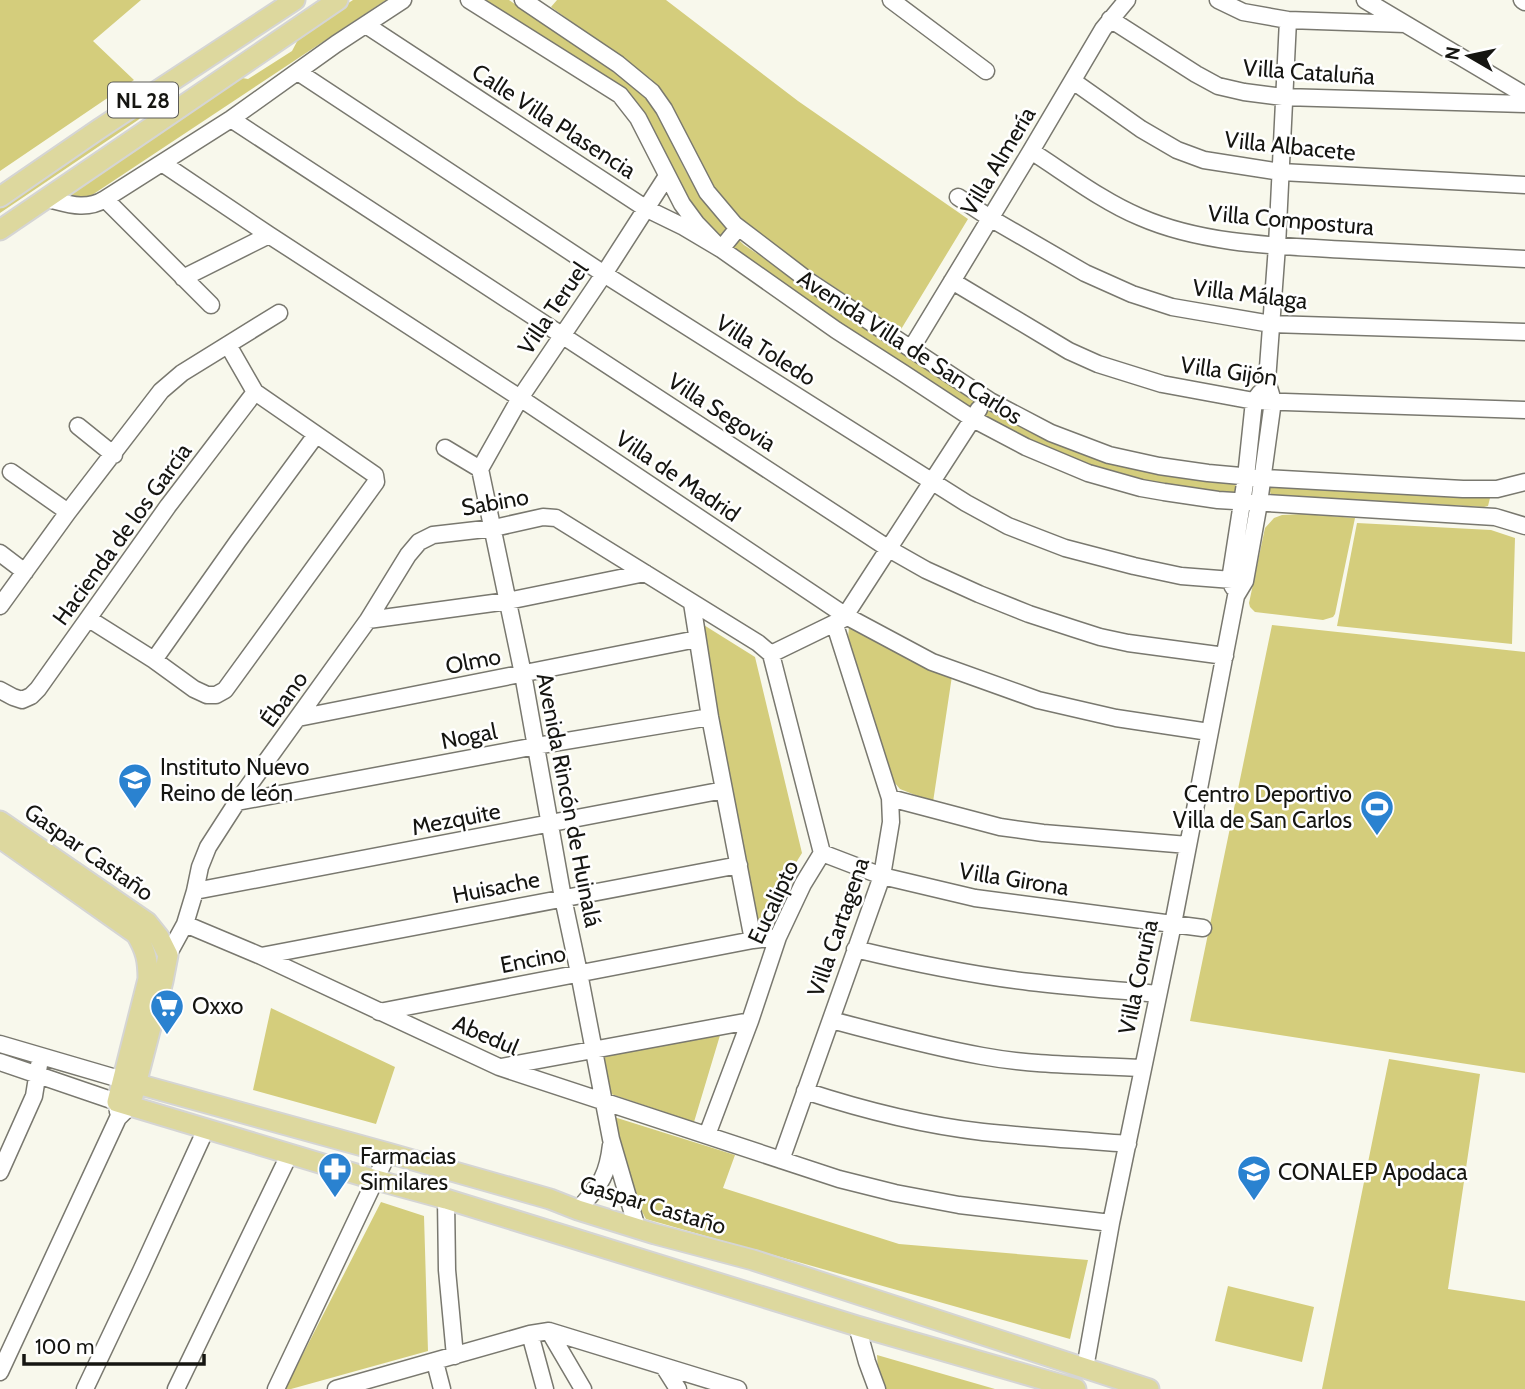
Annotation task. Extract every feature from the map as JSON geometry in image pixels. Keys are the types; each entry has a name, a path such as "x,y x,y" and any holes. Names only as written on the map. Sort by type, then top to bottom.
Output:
{"main road":[{"path":"289,34 290,2"},
{"name":"NL 28","path":"0,197 290,2"},
{"name":"NL 28","path":"0,230 289,34 328,4"},
{"name":"Gaspar Castaño","path":"0,821 147,922 168,955 163,981 122,1109"},
{"name":"Gaspar Castaño","path":"0,838 136,934 144,947 148,960 148,979 130,1082"},
{"name":"Gaspar Castaño","path":"130,1082 550,1199 646,1231 753,1260 1149,1389"},
{"path":"122,1109 290,1153 857,1326 1076,1389"},
{"path":"646,1231 650,1261"}],"street":[{"path":"48,199 81,206 92,205 105,199 232,119 403,0"},
{"name":"Avenida Villa de San Carlos","path":"469,0 604,84 626,101 638,118 690,216 721,249 826,323 973,419 1026,447 1088,473 1140,488 1242,502 1495,517 1525,526"},
{"name":"Avenida Villa de San Carlos","path":"523,0 618,64 652,92 707,192 738,228 810,282 985,398 1051,433 1110,455 1158,466 1254,477 1463,489 1497,489 1525,482"},
{"path":"891,0 986,71"},
{"name":"Villa Almería","path":"911,349 1110,19 1126,0"},
{"path":"1219,0 1243,12 1288,20 1405,24"},
{"path":"1365,0 1525,95"},
{"name":"Villa Cataluña","path":"1110,19 1218,86 1244,92 1283,97 1525,104"},
{"name":"Villa Coruña","path":"1085,1368 1111,1223 1173,924 1236,596 1242,502 1254,477 1273,401 1268,381 1288,20"},
{"name":"Calle Villa Plasencia","path":"366,24 645,208 721,249"},
{"path":"604,84 618,64"},
{"name":"Villa Toledo","path":"298,72 604,274 932,483 1009,526 1065,548 1134,566 1181,576 1238,580"},
{"name":"Villa Albacete","path":"1073,82 1141,129 1177,150 1204,160 1280,172 1525,185"},
{"name":"Villa Segovia","path":"232,119 889,549 926,570 1028,614 1100,637 1225,656"},
{"name":"Villa Compostura","path":"1031,151 1141,218 1200,235 1277,246 1525,258"},
{"name":"Villa de Madrid","path":"162,163 520,398 840,620 932,662 1038,700 1116,718 1209,732"},
{"name":"Villa Teruel","path":"480,469 520,398 667,176"},
{"name":"Villa Málaga","path":"958,197 1085,274 1172,307 1271,324 1525,332"},
{"path":"105,199 211,305"},
{"path":"721,249 738,228"},
{"path":"183,278 269,234"},
{"name":"Villa Gijón","path":"952,281 1059,345 1098,363 1162,384 1254,401 1525,410"},
{"path":"0,606 161,391 182,373 279,313"},
{"path":"89,619 154,660 194,690 216,695 225,690 376,482 375,475 254,392 228,345"},
{"name":"Villa Coruña","path":"1238,580 1259,503 1254,477 1254,401 1268,381"},
{"name":"Hacienda de los García","path":"0,690 22,700 38,689 168,506 254,392"},
{"path":"692,603 758,643 771,654 840,620 889,549 985,398"},
{"path":"78,426 114,454"},
{"path":"154,660 316,435"},
{"path":"445,448 480,469"},
{"name":"Avenida Rincón de Huinalá","path":"480,469 523,674 563,898 611,1139 646,1231"},
{"path":"11,472 68,512"},
{"path":"1495,517 1497,489"},
{"name":"Sabino","path":"368,620 419,542 433,535 494,528 543,517 556,518 692,603"},
{"path":"0,553 25,572"},
{"path":"368,620 508,601 646,573"},
{"path":"692,603 710,717 753,940"},
{"name":"Ébano","path":"168,955 185,924 208,847 237,802 368,620"},
{"name":"Villa Cartagena","path":"781,1160 882,876 891,822 890,798 840,620"},
{"name":"Olmo","path":"298,719 697,639"},
{"name":"Eucalipto","path":"707,1135 778,937 803,884 822,853 771,654"},
{"name":"Nogal","path":"237,802 536,746 710,717"},
{"name":"Mezquite","path":"195,891 724,790"},
{"path":"890,798 1000,827 1188,845"},
{"name":"Villa Girona","path":"822,853 882,876 975,898 1203,928"},
{"name":"Huisache","path":"261,956 739,865"},
{"name":"Abedul","path":"185,924 261,956 499,1067 839,1179 959,1205 1111,1223"},
{"name":"Encino","path":"379,1012 778,937"},
{"path":"855,949 980,975 1158,994"},
{"path":"831,1020 911,1042 984,1057 1143,1068"},
{"path":"499,1067 750,1021"},
{"path":"0,1044 130,1082"},
{"path":"0,1172 34,1096 41,1055"},
{"path":"0,1062 122,1109 0,1372"},
{"path":"805,1091 871,1111 982,1132 1128,1143"},
{"path":"85,1389 206,1129"},
{"name":"Avenida Rincón de Huinalá","path":"578,1210 606,1173 611,1139"},
{"path":"176,1389 290,1153"},
{"path":"276,1389 388,1153"},
{"path":"446,1199 447,1270 455,1356"},
{"path":"857,1326 877,1389"},
{"path":"549,1331 583,1389"},
{"path":"336,1389 549,1331 738,1389"},
{"path":"530,1334 545,1389"},
{"path":"435,1362 442,1389"},
{"path":"664,1367 678,1389"}],"shaded area":[{"path":"0,0 141,0 93,41 134,80 0,171"},
{"path":"353,0 386,0 89,197 69,195 65,192 236,77 248,79 292,51 301,34"},
{"path":"483,0 509,0 638,89 664,123 699,194 744,245 942,376 1026,427 1236,483 1235,492 1233,494 1161,486 1107,473 993,424 757,269 717,238 693,211 647,119"},
{"path":"557,0 666,0 798,101 968,219 900,331 748,229 715,197 662,94 651,79 551,7"},
{"path":"158,101 138,120 0,213 0,203"},
{"path":"1272,485 1490,498 1488,506 1484,507 1271,495 1269,488"},
{"path":"1282,515 1355,518 1335,614 1323,620 1255,612 1249,603 1265,528 1274,518"},
{"path":"1357,523 1491,530 1515,538 1512,644 1337,626"},
{"path":"699,622 755,657 802,853 774,898 764,928 755,928"},
{"name":"Centro Deportivo Villa de San Carlos","path":"1272,625 1525,652 1525,1073 1190,1021"},
{"path":"849,627 855,627 952,676 933,802 900,789 888,775 848,638"},
{"path":"271,1008 395,1067 376,1124 253,1090"},
{"path":"721,1032 694,1122 611,1094 603,1052"},
{"path":"1389,1059 1480,1074 1448,1289 1525,1301 1525,1389 1322,1389"},
{"path":"614,1117 735,1155 723,1188 899,1244 1088,1260 1070,1339 646,1219 622,1174"},
{"path":"381,1202 424,1216 428,1351 285,1389"},
{"path":"1228,1286 1314,1307 1302,1362 1215,1341"},
{"path":"877,1355 995,1389 886,1389 878,1370"}],"place":[{"name":"Instituto Nuevo Reino de león","path":"135,810"},
{"name":"Centro Deportivo Villa de San Carlos","path":"1377,837"},
{"name":"Oxxo","path":"167,1036"},
{"name":"Farmacias Similares","path":"335,1199"},
{"name":"CONALEP Apodaca","path":"1254,1202"}]}
